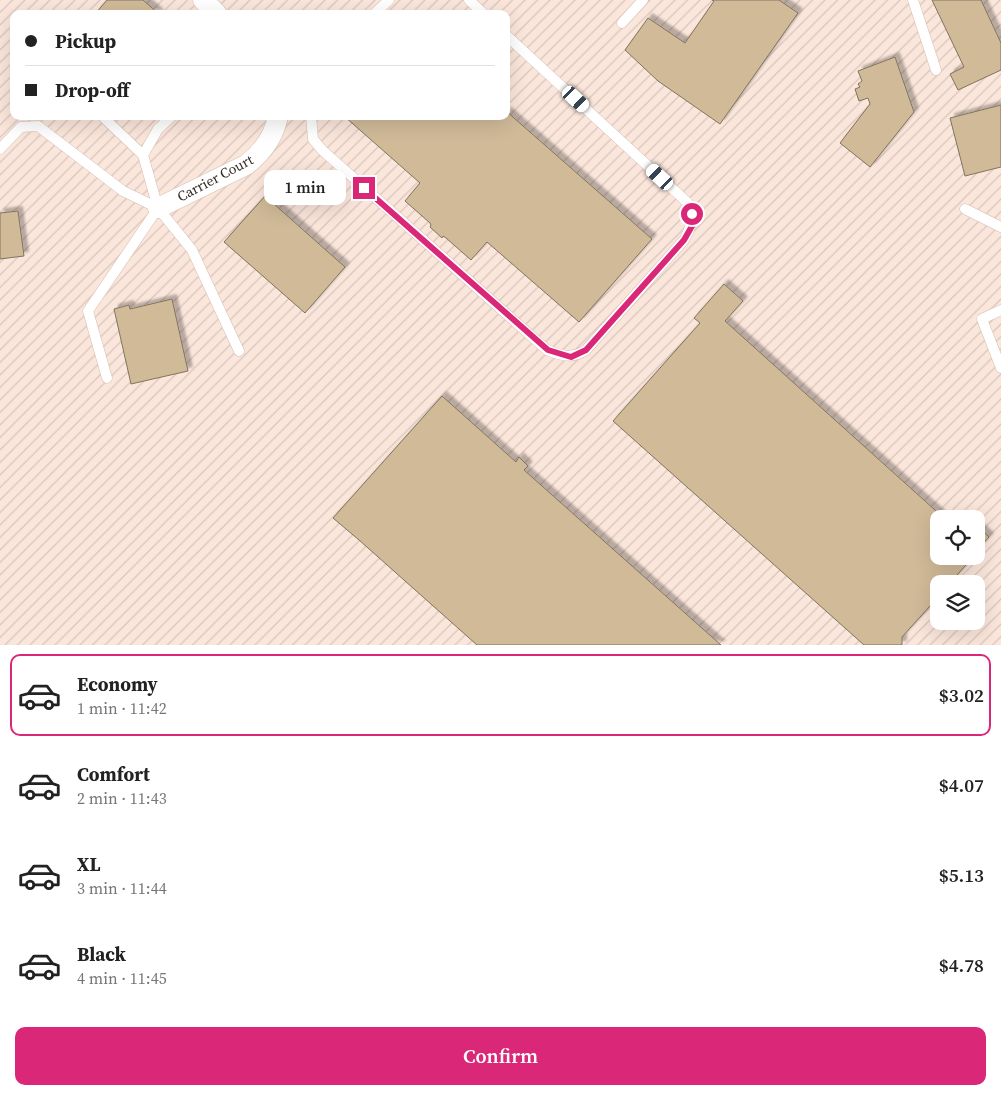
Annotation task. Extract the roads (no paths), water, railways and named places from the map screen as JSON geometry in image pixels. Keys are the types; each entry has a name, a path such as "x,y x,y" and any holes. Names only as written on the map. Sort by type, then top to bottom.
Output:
{"street":[{"path":"203,0 213,10"},
{"name":"Carrier Court","path":"158,208 246,165 258,156 270,141 277,120"}],"lane":[{"path":"378,10 389,0"},
{"path":"469,0 480,10"},
{"path":"622,24 643,0"},
{"path":"913,0 936,70"},
{"path":"311,120 313,139 322,150 533,337 548,350 558,354 571,357 580,354 586,350 684,240 692,226 692,214 688,203 510,38"},
{"path":"106,120 143,155 158,208 192,250 239,351"},
{"path":"143,155 158,129 168,120"},
{"path":"0,149 21,127 38,126 123,191 158,208"},
{"path":"107,378 88,311 158,208"},
{"path":"964,209 1001,227"},
{"path":"1001,310 982,319 1001,368"}]}
